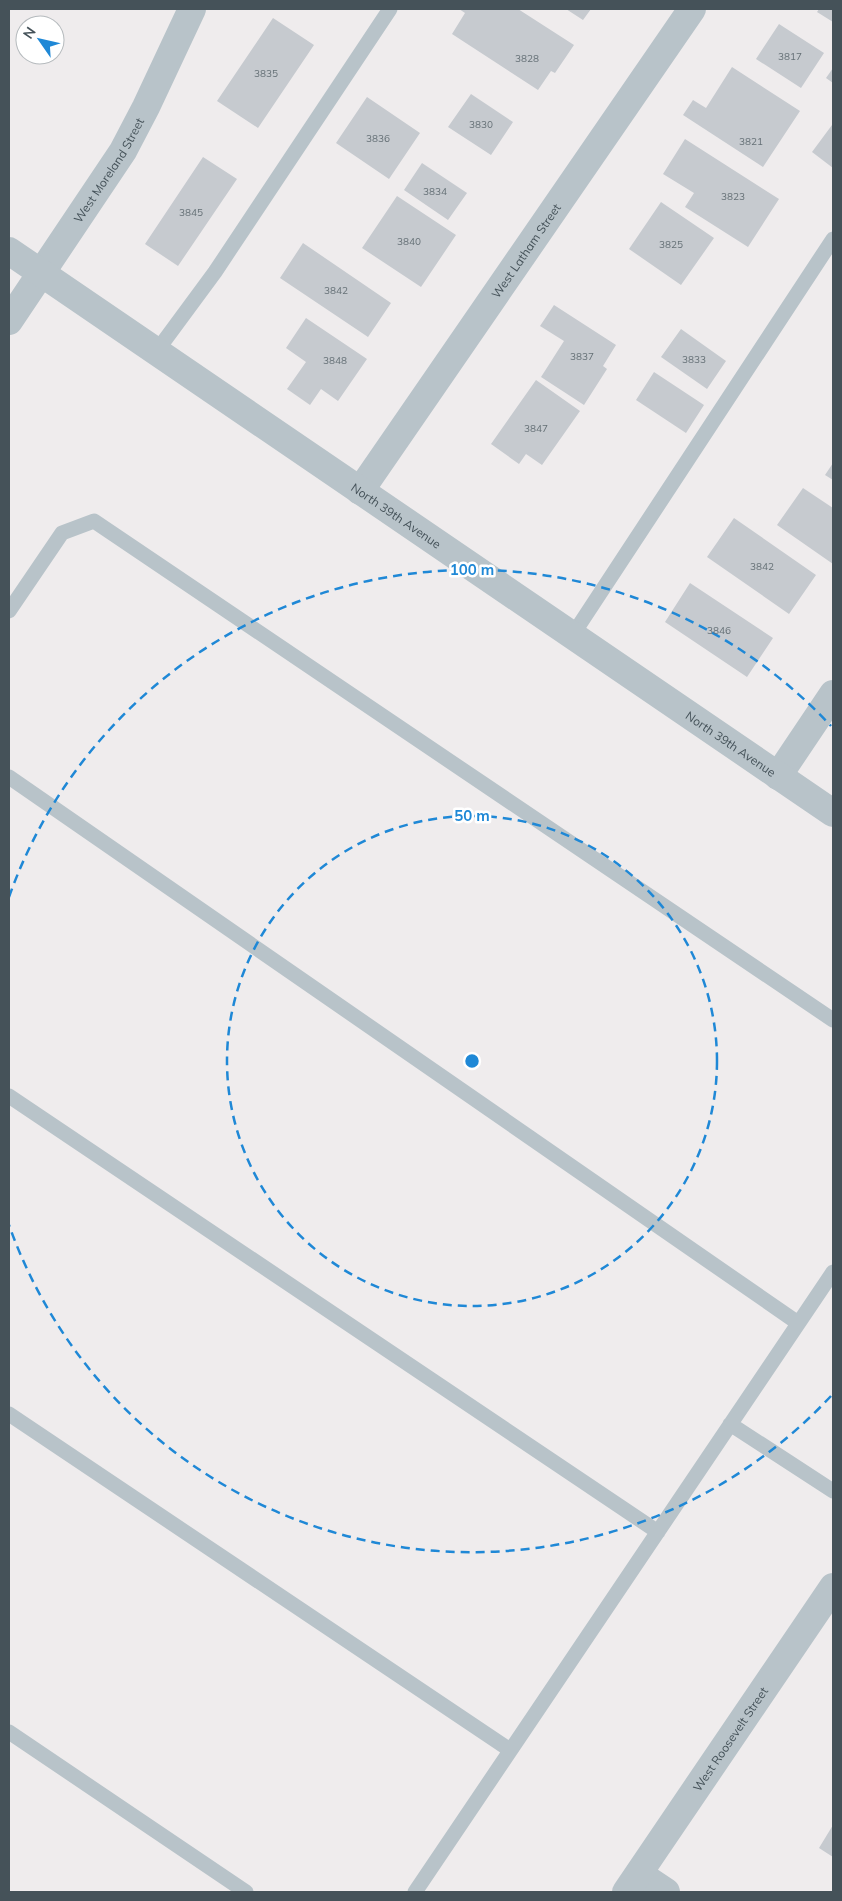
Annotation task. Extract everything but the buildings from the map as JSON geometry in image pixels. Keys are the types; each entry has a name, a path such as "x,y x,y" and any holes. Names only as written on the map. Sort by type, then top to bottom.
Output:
{"street":[{"name":"West Moreland Street","path":"9,321 123,151 192,9"},
{"name":"West Latham Street","path":"360,491 692,9"},
{"name":"North 39th Avenue","path":"9,251 833,813"},
{"path":"778,776 833,694"},
{"name":"West Roosevelt Street","path":"632,1883 833,1587"},
{"path":"632,1883 666,1892"}],"lane":[{"path":"156,352 215,272 390,9"},
{"path":"572,636 833,239"},
{"path":"9,611 62,534 94,521 833,1020"},
{"path":"9,777 798,1323"},
{"path":"9,1096 658,1532"},
{"path":"415,1892 833,1272"},
{"path":"9,1414 510,1750"},
{"path":"730,1424 833,1491"},
{"path":"9,1732 246,1892"}]}
